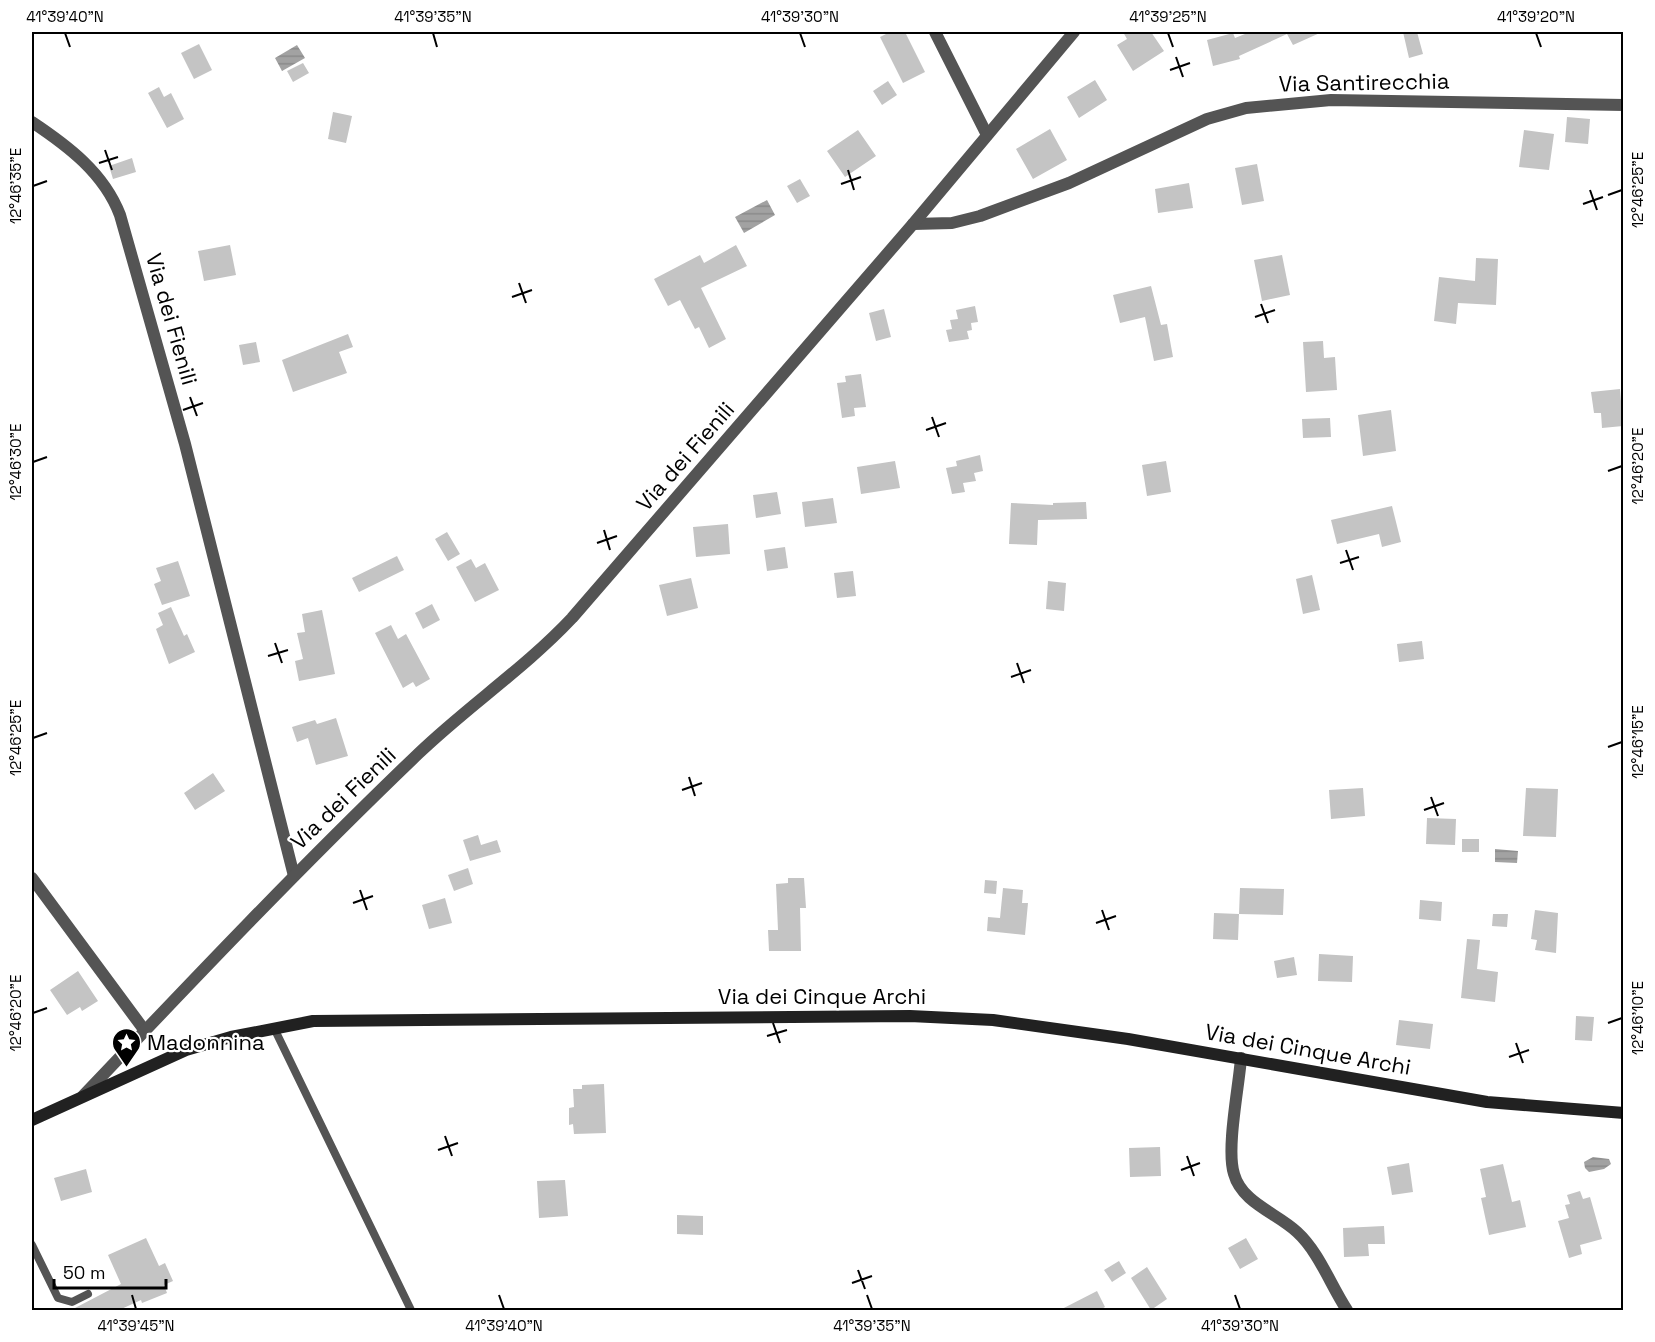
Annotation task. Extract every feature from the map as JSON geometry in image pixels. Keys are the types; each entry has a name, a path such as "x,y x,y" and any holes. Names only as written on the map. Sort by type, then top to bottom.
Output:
{"main road":[{"name":"Via dei Cinque Archi","path":"32,1119 186,1050 274,1028 332,1020 940,1016 1128,1039 1487,1102 1623,1113"}],"street":[{"path":"935,32 987,135"},
{"name":"Via dei Fienili","path":"82,1097 294,876 436,738 563,628 913,225 1074,32"},
{"name":"Via Santirecchia","path":"913,225 952,223 999,209 1069,183 1199,122 1238,110 1322,100 1623,105"},
{"name":"Via dei Fienili","path":"32,122 92,170 110,193 120,215 177,414 294,876"},
{"path":"32,878 145,1031"},
{"path":"1241,1058 1232,1156 1234,1176 1250,1197 1299,1234 1347,1311"}],"lane":[{"path":"274,1028 411,1311"},
{"path":"32,1245 58,1298 67,1302 88,1294"}],"shaded area":[{"path":"297,45 305,58 282,71 275,58"},
{"path":"767,200 775,215 744,233 735,217"},
{"path":"1495,849 1518,851 1517,863 1495,862"},
{"path":"1593,1157 1609,1159 1611,1164 1604,1169 1589,1172 1584,1162"}],"building":[{"path":"890,32 905,32 925,72 903,83 880,37"},
{"path":"1123,32 1151,32 1164,51 1133,71 1117,45 1127,39"},
{"path":"1250,32 1322,32 1293,45 1287,34 1239,56 1240,59 1213,66 1207,40 1233,33 1235,38"},
{"path":"1403,32 1417,32 1423,54 1409,58"},
{"path":"199,44 212,70 194,79 181,53"},
{"path":"303,63 309,73 293,82 287,71"},
{"path":"1095,80 1107,100 1079,118 1067,97"},
{"path":"888,81 897,95 882,105 873,91"},
{"path":"159,87 164,97 171,93 184,119 167,128 148,93"},
{"path":"333,112 352,116 346,143 328,139"},
{"path":"1567,117 1590,119 1588,144 1565,142"},
{"path":"1050,129 1067,160 1033,179 1016,149"},
{"path":"858,130 876,156 845,177 827,151"},
{"path":"1524,130 1554,134 1549,170 1519,167"},
{"path":"132,158 136,172 113,179 109,166"},
{"path":"1257,164 1264,201 1242,205 1235,168"},
{"path":"800,179 810,196 797,203 787,186"},
{"path":"1189,183 1193,208 1158,213 1155,189"},
{"path":"230,245 236,275 204,281 198,251"},
{"path":"736,245 747,266 701,288 726,339 709,348 699,327 695,329 680,300 668,306 654,279 700,255 704,263"},
{"path":"1282,255 1290,295 1262,301 1254,260"},
{"path":"1476,258 1498,259 1496,305 1458,303 1456,324 1434,321 1439,277 1475,281"},
{"path":"1151,286 1161,325 1167,324 1173,357 1154,361 1145,317 1120,323 1113,295"},
{"path":"975,306 978,322 971,323 972,330 967,331 969,339 949,342 946,330 952,329 950,320 958,319 956,310"},
{"path":"884,309 891,337 876,341 869,313"},
{"path":"348,334 353,347 339,352 347,373 293,392 282,360"},
{"path":"1323,341 1324,358 1335,357 1337,390 1306,392 1303,342"},
{"path":"256,342 260,362 243,365 239,345"},
{"path":"861,374 866,407 854,408 855,416 842,418 837,383 846,382 845,376"},
{"path":"1620,389 1623,426 1602,428 1601,413 1594,413 1591,392"},
{"path":"1391,410 1396,451 1363,456 1358,415"},
{"path":"1330,418 1331,437 1303,438 1302,419"},
{"path":"980,455 983,471 974,473 976,481 963,483 965,492 952,494 946,468 957,466 956,461"},
{"path":"895,461 900,488 861,494 857,467"},
{"path":"1166,461 1171,492 1147,496 1142,465"},
{"path":"777,492 781,514 756,518 753,495"},
{"path":"833,498 837,523 805,527 802,502"},
{"path":"1086,502 1087,519 1038,520 1037,545 1009,544 1011,503 1053,505 1053,503"},
{"path":"1392,506 1401,542 1382,547 1379,534 1337,544 1331,520"},
{"path":"728,524 730,554 696,557 693,527"},
{"path":"447,532 460,554 448,561 435,539"},
{"path":"785,547 788,568 767,571 764,550"},
{"path":"397,556 404,570 359,592 352,578"},
{"path":"471,559 476,568 485,563 499,590 475,602 456,567"},
{"path":"178,561 190,596 162,605 154,584 161,581 156,568"},
{"path":"853,571 856,596 837,598 834,573"},
{"path":"1312,575 1320,610 1303,614 1296,579"},
{"path":"691,578 698,608 667,616 659,585"},
{"path":"1048,581 1066,583 1064,611 1046,609"},
{"path":"432,604 440,620 423,629 415,613"},
{"path":"171,607 184,636 187,634 195,652 169,664 156,629 163,625 158,613"},
{"path":"322,610 335,674 299,681 295,661 303,659 297,633 305,632 302,614"},
{"path":"391,625 398,639 406,634 430,679 416,687 413,682 403,688 375,633"},
{"path":"1422,641 1424,659 1399,662 1397,644"},
{"path":"336,718 348,756 316,765 308,738 297,742 292,727 315,720 317,724"},
{"path":"213,773 225,791 195,810 184,793"},
{"path":"1363,788 1365,816 1331,819 1329,790"},
{"path":"1526,788 1558,789 1556,837 1523,836"},
{"path":"1427,818 1456,819 1455,845 1426,844"},
{"path":"478,835 481,845 497,840 501,852 470,861 463,840"},
{"path":"1462,839 1479,839 1479,852 1462,852"},
{"path":"468,868 473,884 454,891 448,875"},
{"path":"788,878 804,878 806,908 800,908 801,951 769,951 768,930 778,930 776,884 788,883"},
{"path":"985,880 997,881 996,894 984,893"},
{"path":"1003,888 1023,890 1022,903 1028,903 1025,935 987,931 988,917 1000,918"},
{"path":"1240,888 1284,889 1283,915 1239,914"},
{"path":"445,898 452,923 429,929 422,905"},
{"path":"1420,900 1442,902 1441,921 1419,919"},
{"path":"1535,910 1558,913 1556,953 1535,950 1537,940 1531,939"},
{"path":"1214,913 1239,914 1238,940 1213,939"},
{"path":"1493,914 1508,914 1507,927 1492,926"},
{"path":"1467,939 1480,940 1477,969 1498,972 1495,1002 1461,998"},
{"path":"1319,954 1353,956 1352,982 1318,981"},
{"path":"1294,957 1297,975 1277,978 1274,961"},
{"path":"78,971 98,1001 82,1011 80,1007 67,1015 50,990"},
{"path":"1576,1016 1594,1017 1592,1041 1575,1040"},
{"path":"1399,1020 1433,1024 1430,1049 1396,1045"},
{"path":"604,1084 606,1133 574,1134 573,1124 569,1125 569,1108 574,1107 573,1089 582,1089 582,1085"},
{"path":"1160,1147 1161,1176 1130,1177 1129,1148"},
{"path":"1409,1163 1413,1192 1392,1195 1387,1167"},
{"path":"1503,1164 1512,1202 1520,1200 1526,1227 1489,1235 1481,1198 1486,1197 1480,1169"},
{"path":"86,1169 92,1192 61,1201 54,1178"},
{"path":"565,1180 568,1216 539,1218 537,1181"},
{"path":"1580,1191 1583,1199 1590,1197 1602,1239 1580,1245 1582,1254 1569,1258 1558,1221 1569,1218 1565,1205 1570,1204 1567,1195"},
{"path":"677,1215 703,1216 703,1235 677,1234"},
{"path":"1384,1226 1385,1244 1368,1244 1369,1256 1344,1257 1343,1228"},
{"path":"146,1238 159,1266 165,1263 173,1281 164,1285 167,1293 142,1303 141,1300 117,1311 62,1311 75,1308 121,1284 108,1255"},
{"path":"1246,1238 1258,1259 1240,1269 1228,1248"},
{"path":"1119,1261 1126,1273 1112,1282 1104,1270"},
{"path":"1147,1267 1167,1299 1151,1310 1131,1278"},
{"path":"1097,1291 1105,1307 1098,1311 1058,1311"}],"place":[{"name":"Madonnina","path":"126,1068"}]}
